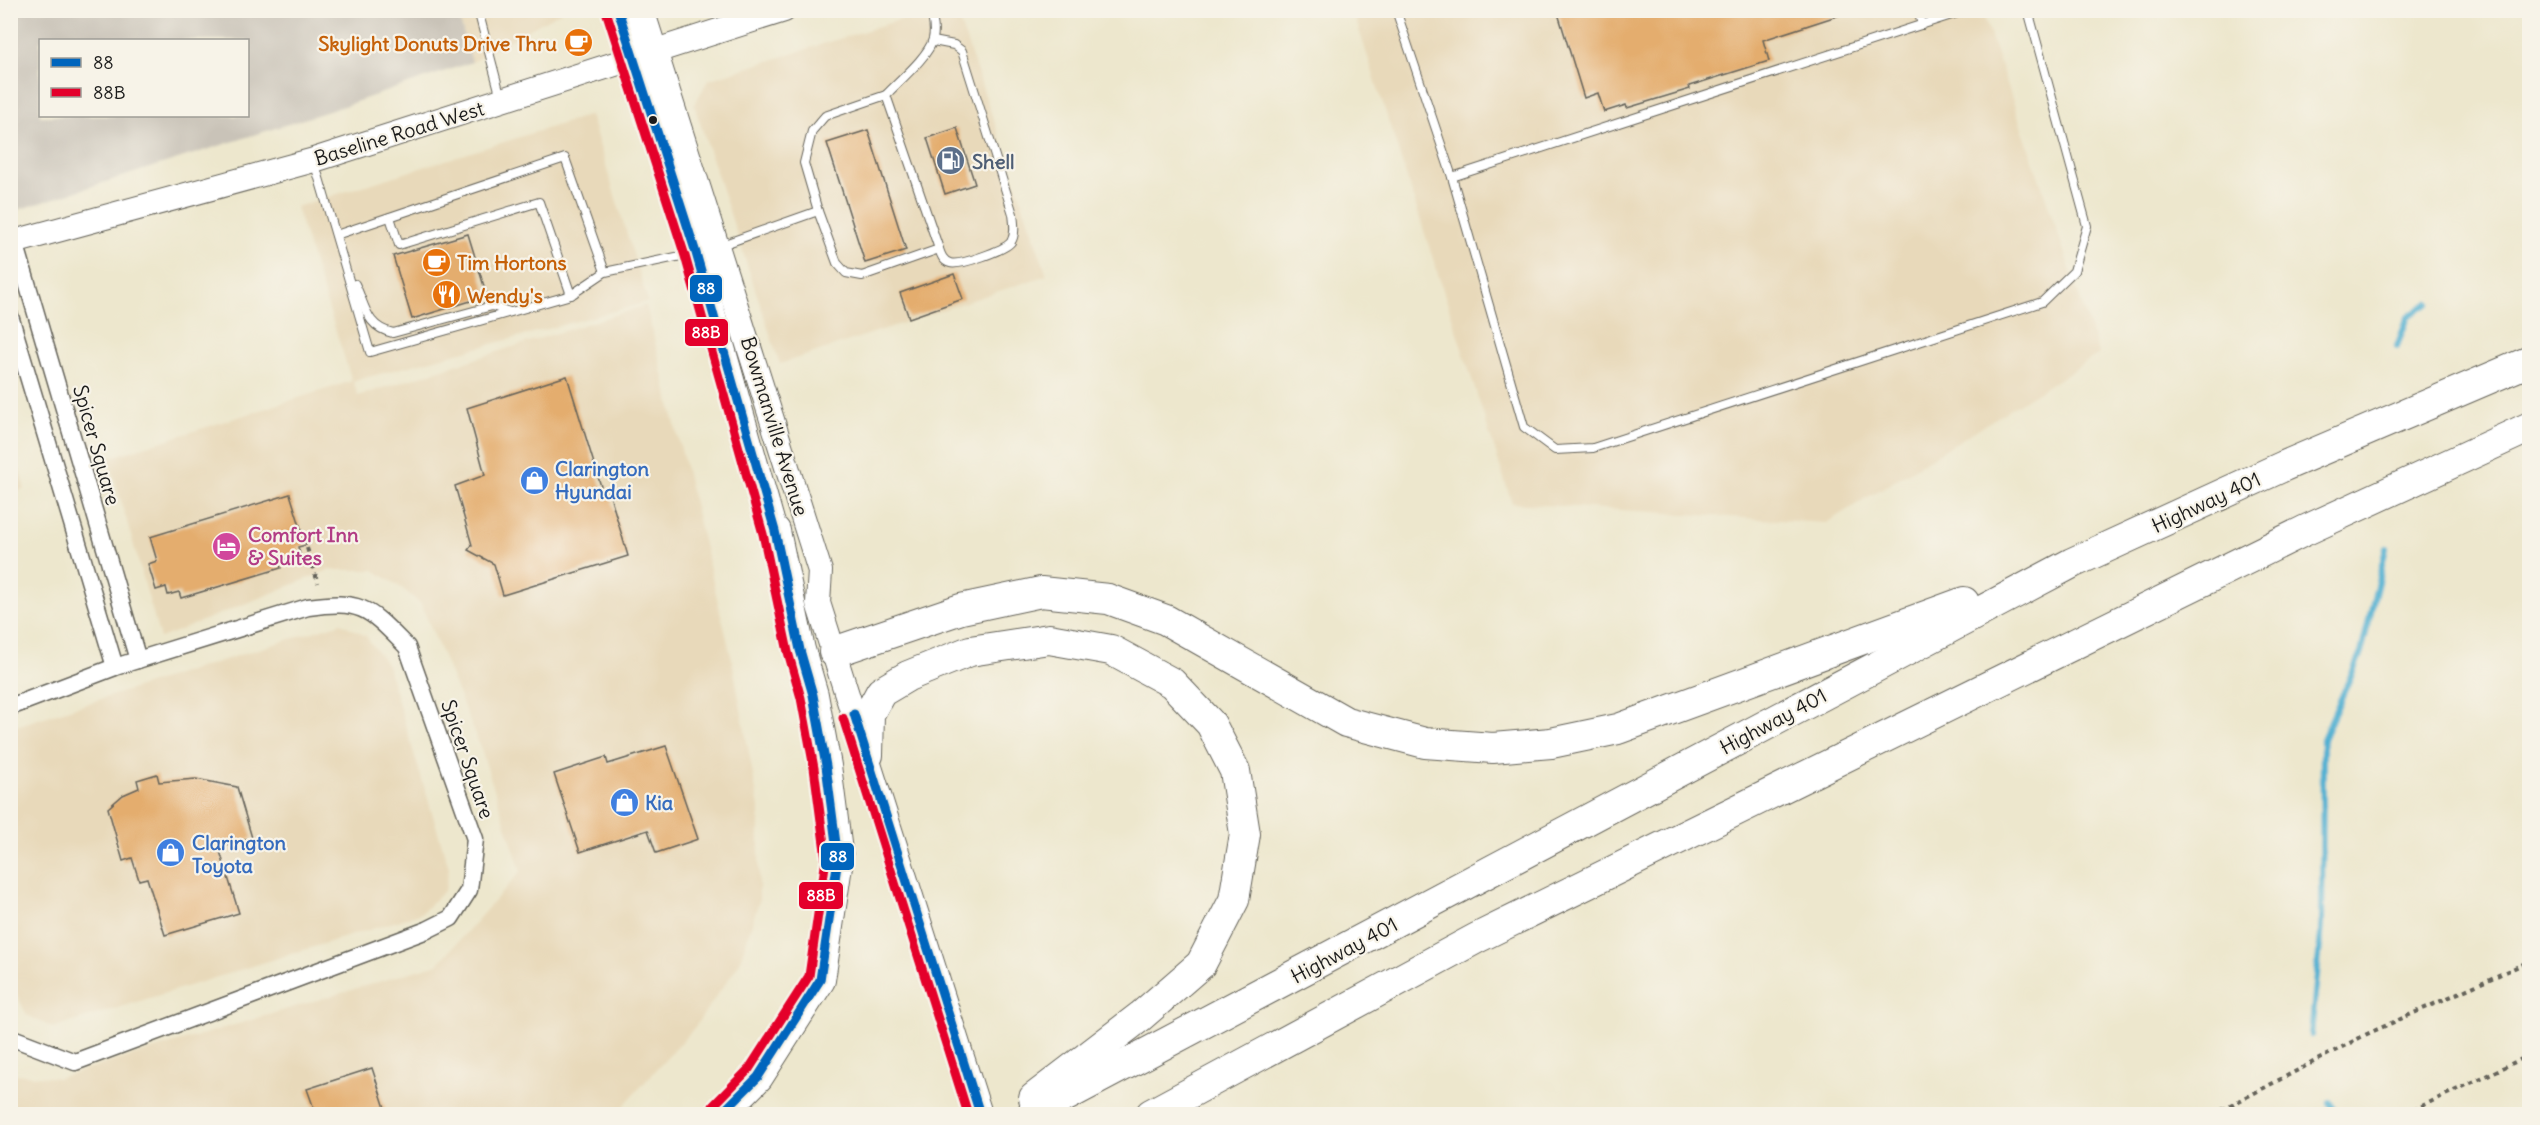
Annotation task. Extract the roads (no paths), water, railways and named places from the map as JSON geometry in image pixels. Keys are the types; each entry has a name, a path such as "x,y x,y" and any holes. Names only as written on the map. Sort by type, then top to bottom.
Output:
{"highway":[{"name":"Highway 401","path":"1032,1114 2072,563 2284,466 2529,361"},
{"path":"1151,1114 1488,933 2304,531 2529,427"},
{"path":"721,1114 758,1077 820,980 838,860 826,766 813,695 800,650 775,531"},
{"path":"834,652 961,609 1041,592 1108,599 1166,620 1346,722 1425,743 1493,748 1551,743 1618,729 2072,563"},
{"path":"868,755 869,714 881,693 908,676 970,651 1049,639 1111,650 1172,683 1211,724 1235,771 1245,834 1234,900 1202,964 1141,1016 1012,1114"}],"main road":[{"name":"Bowmanville Avenue","path":"618,10 645,55 707,250 820,571 818,603 980,1114"},
{"name":"Bowmanville Avenue","path":"642,10 645,55"},
{"name":"Baseline Road West","path":"13,242 314,160 784,10"},
{"name":"Bowmanville Avenue","path":"707,250 775,531 795,579 818,603"}],"street":[{"name":"Spicer Square","path":"13,242 138,660"},
{"path":"10,316 115,667"},
{"name":"Spicer Square","path":"10,707 115,667 308,607 338,602 359,606 384,624 407,647 475,839 469,890 451,918 427,930 75,1062 10,1037"}],"lane":[{"path":"478,10 502,101"},
{"path":"930,10 933,21 933,41 919,61 886,95 825,116 813,131 804,163 837,263 846,273 862,276 939,249"},
{"path":"1396,10 1452,177 1524,427 1555,450 1593,448 2042,302 2074,271 2087,226 2028,10"},
{"path":"1918,10 1922,25"},
{"path":"1452,177 1967,10"},
{"path":"886,95 943,259 949,263 958,264 1002,249 1011,242 1015,231 1013,214 962,51 954,45 933,41"},
{"path":"336,235 565,158 605,272"},
{"path":"314,160 370,352 572,295 605,272 707,250 818,211"},
{"path":"390,217 399,244 539,202 572,295"},
{"path":"345,265 372,324 382,331 393,333 492,306 510,312"}],"waterway":[{"path":"2397,346 2408,317 2428,303"},
{"path":"2311,1035 2322,924 2323,739 2361,653 2386,548"},
{"path":"2330,1102 2335,1114"}],"place":[{"name":"Skylight Donuts Drive Thru","path":"578,43"},
{"name":"Shell","path":"951,161"},
{"name":"Tim Hortons","path":"436,262"},
{"name":"Wendy's","path":"446,295"},
{"name":"Clarington Hyundai","path":"534,480"},
{"name":"Comfort Inn & Suites","path":"227,546"},
{"name":"Kia","path":"624,802"},
{"name":"Clarington Toyota","path":"171,853"}]}
